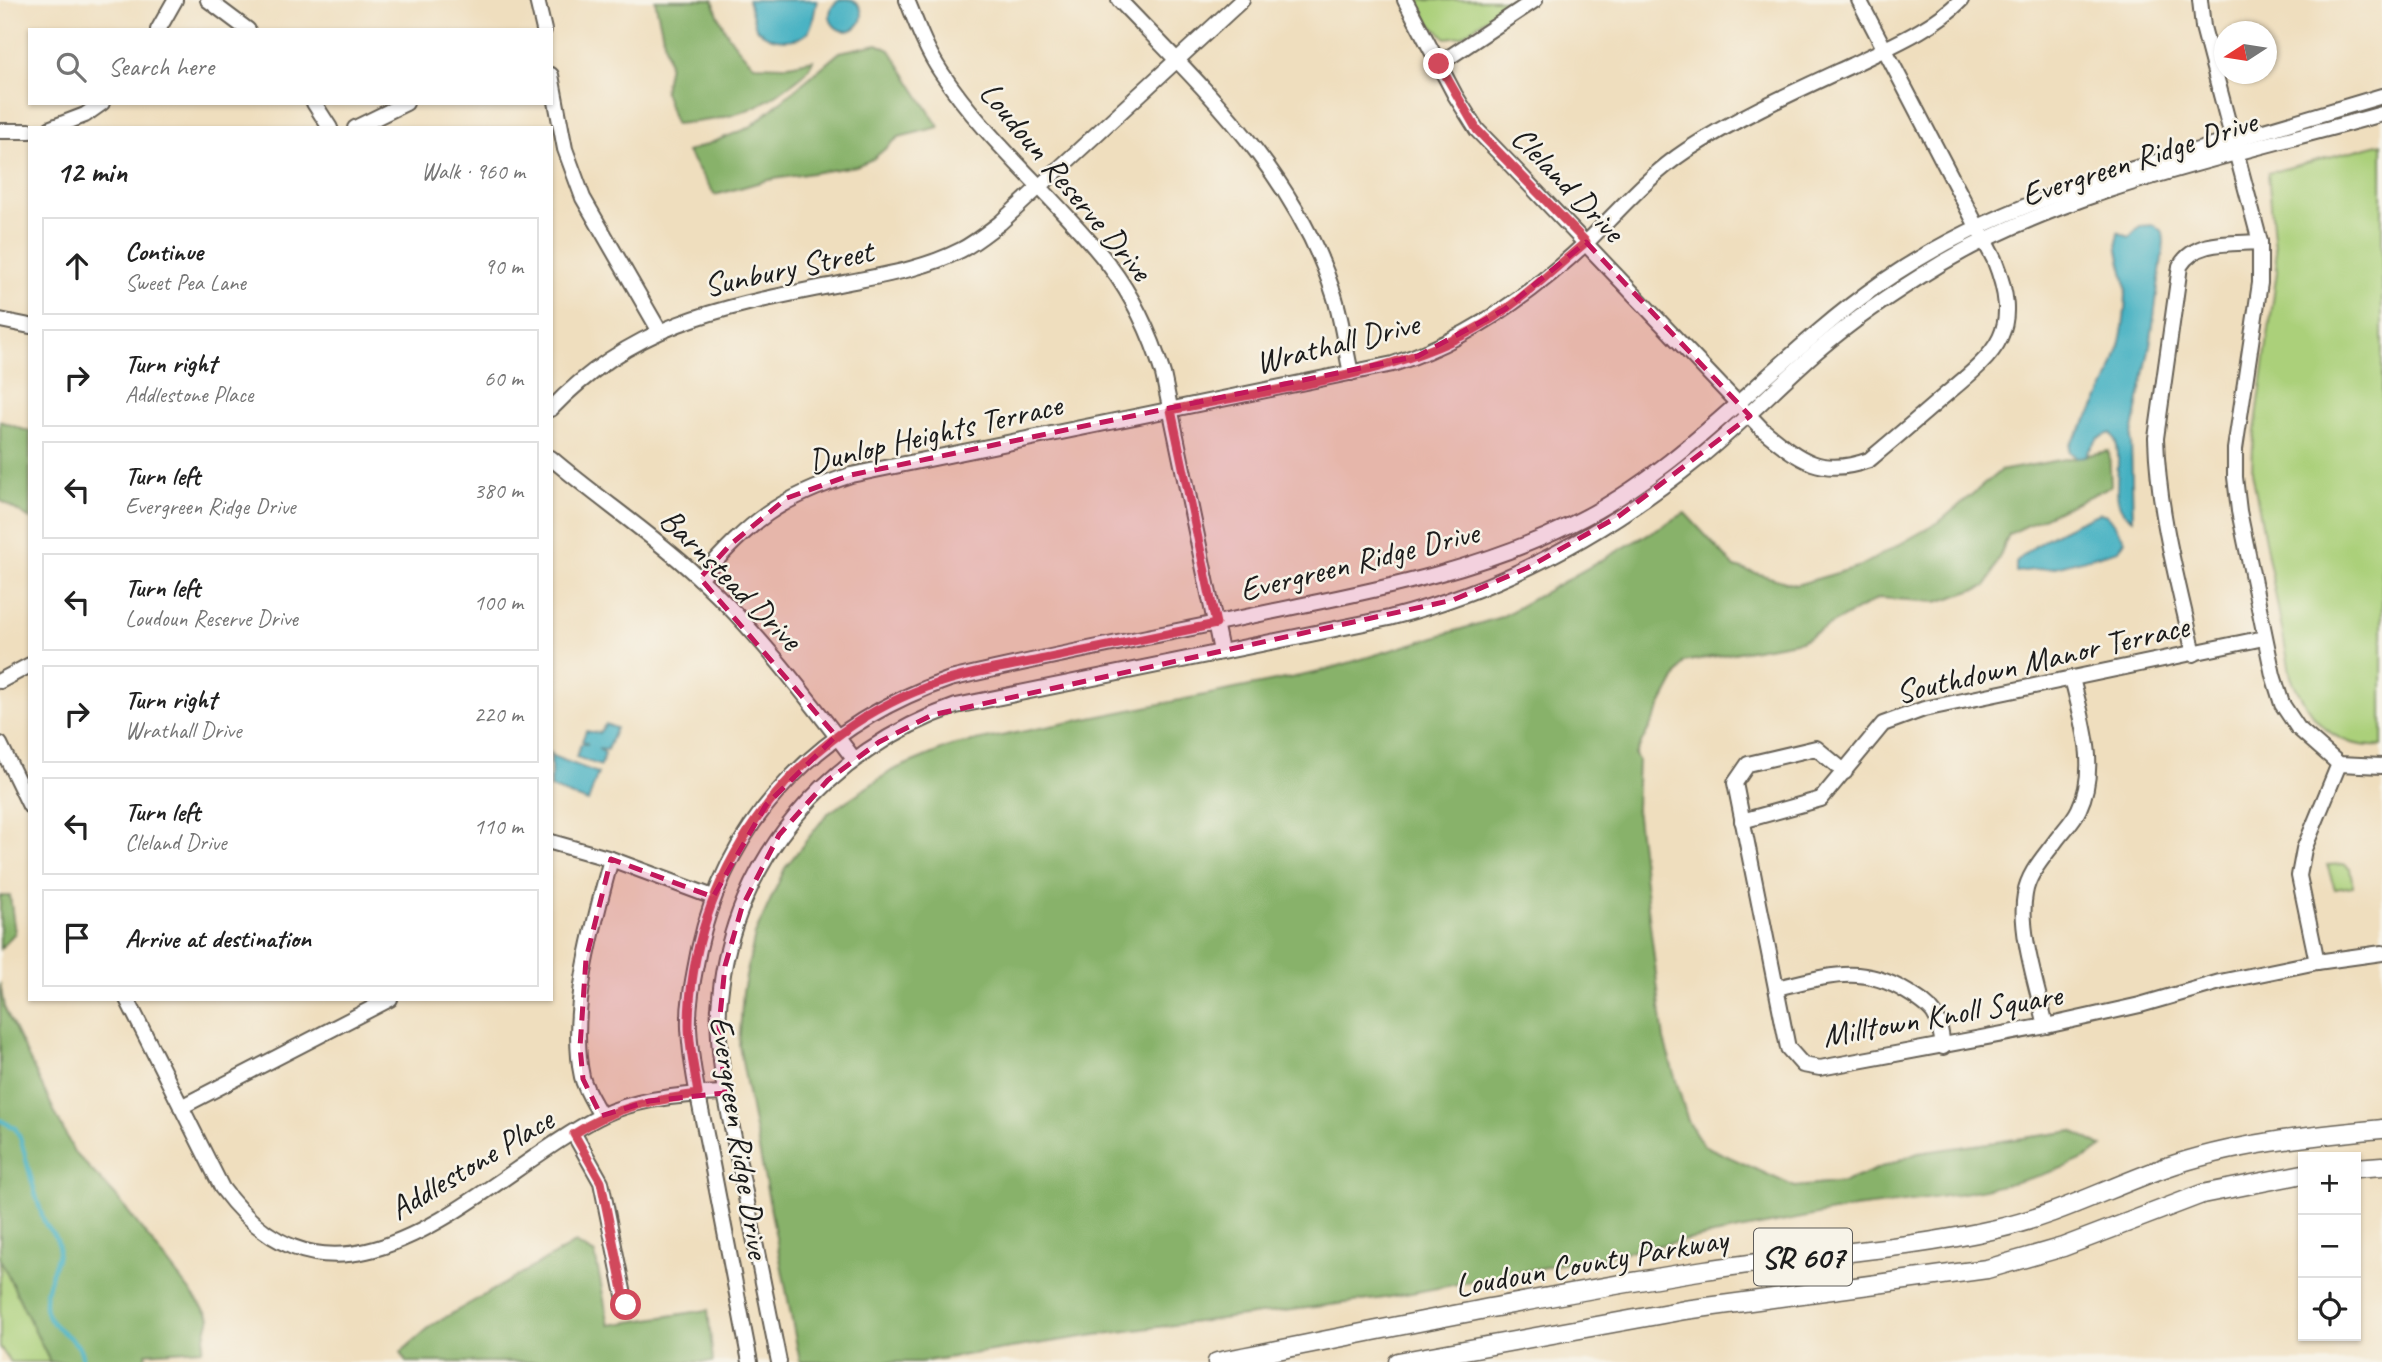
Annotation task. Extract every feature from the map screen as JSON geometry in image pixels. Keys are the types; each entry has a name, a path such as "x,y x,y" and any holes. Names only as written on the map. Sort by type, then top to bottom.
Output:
{"main road":[{"name":"Loudoun County Parkway","path":"1217,1362 1601,1287 1948,1239 2034,1219 2165,1168 2209,1154 2302,1137 2382,1129"},
{"path":"2361,1168 2382,1166"},
{"name":"Loudoun County Parkway","path":"1398,1362 1685,1310 1987,1269 2063,1247 2202,1194 2298,1175"}],"street":[{"path":"159,28 175,0"},
{"path":"208,0 245,28"},
{"path":"537,0 544,28"},
{"name":"Loudoun Reserve Drive","path":"907,0 924,44 940,71 1110,266 1151,336 1171,410 1222,651"},
{"path":"1119,0 1259,151 1294,205 1314,244 1334,295 1351,373"},
{"name":"Sunbury Street","path":"553,407 607,360 659,330 737,305 915,269 962,250 1000,223 1242,0"},
{"name":"Cleland Drive","path":"1405,0 1477,130 1749,416 1796,457 1818,466 1845,469 1869,460 1989,358 2003,329 2006,296 1984,241 1859,0"},
{"path":"1439,64 1535,0"},
{"name":"Wrathall Drive","path":"1171,410 1351,373 1418,356 1475,329 1505,309 1586,242 1660,169 1689,149 1788,95 1885,49 1946,13 1961,0"},
{"path":"2200,0 2203,27 2260,242 2260,283 2235,449 2235,477 2264,638 2282,704 2298,729 2339,764 2382,766"},
{"path":"553,86 565,149 583,198 659,330"},
{"name":"Evergreen Ridge Drive","path":"750,1362 698,1094 689,1028 691,986 713,897 738,845 796,771 836,736 887,704 950,679 1401,585 1465,568 1517,549 1571,525 1664,467 1795,350 1882,282 1976,227 2063,190 2382,96"},
{"path":"56,126 85,115 100,105"},
{"path":"315,105 329,126"},
{"path":"359,126 402,105"},
{"name":"Evergreen Ridge Drive","path":"779,1362 725,1093 720,1057 720,997 730,946 755,877 779,835 810,799 854,759 908,726 956,706 1410,612 1486,587 1558,552 1656,492 1749,416 1800,366 1850,325 1932,270 1984,241 2096,194 2382,114"},
{"path":"0,131 28,131"},
{"path":"2194,654 2159,498 2156,438 2180,266 2188,253 2203,246 2260,242"},
{"path":"0,320 28,326"},
{"name":"Dunlop Heights Terrace","path":"700,578 731,544 767,511 787,498 824,484 851,475 1171,410"},
{"name":"Barnstead Drive","path":"553,460 646,531 700,578 768,650 854,759"},
{"name":"Southdown Manor Terrace","path":"1742,821 1821,799 1883,724 1924,709 2264,638"},
{"path":"0,681 28,666"},
{"path":"2046,1026 2024,919 2024,895 2030,877 2079,810 2087,788 2089,762 2072,678"},
{"path":"0,744 28,800"},
{"name":"Milltown Knoll Square","path":"1845,772 1816,748 1748,764 1735,783 1788,1048 1803,1065 1820,1068 1943,1047 2140,1005 2220,982 2317,962 2382,953"},
{"path":"2317,962 2299,876 2304,849 2339,764"},
{"path":"553,843 611,859 713,897"},
{"path":"601,1116 583,1079 580,1047 586,959 611,859"},
{"path":"1776,988 1840,974 1864,974 1886,979 1931,1007 1940,1021 1943,1047"},
{"name":"Addlestone Place","path":"128,1001 214,1174 240,1212 286,1244 336,1255 362,1253 408,1238 601,1116 649,1101 725,1093"},
{"path":"181,1107 386,1001"},
{"path":"574,1134 601,1182 626,1305"}],"highlighted area":[{"path":"1586,242 1750,416 1619,516 1527,568 1453,600 932,715 879,742 828,780 779,835 742,907 725,966 719,1026 725,1093 649,1101 601,1116 583,1079 580,1047 586,959 611,859 713,897 766,805 836,736 700,578 731,544 787,498 851,475 1418,356 1505,309"}],"green space":[{"path":"655,0 713,0 729,36 754,65 784,66 813,60 799,78 761,104 720,118 675,124 664,91 669,64"},
{"path":"1417,0 1512,0 1462,36 1446,38 1430,24"},
{"path":"877,44 890,50 939,127 899,137 873,159 856,166 768,180 715,195 687,152 749,128 840,52"},
{"path":"2382,143 2382,746 2365,746 2337,737 2325,728 2306,706 2291,677 2252,472 2253,446 2277,271 2268,173"},
{"path":"0,421 28,431 28,518 0,500"},
{"path":"2109,451 2111,486 2009,534 1987,586 1937,602 1879,598 1801,641 1684,662 1635,755 1638,760 1636,808 1664,1040 1688,1121 1703,1145 1795,1187 1844,1182 1918,1153 2073,1131 2103,1147 2052,1172 1984,1189 1854,1208 1385,1298 1096,1335 920,1362 800,1362 739,1046 743,991 755,934 785,868 827,814 893,770 951,746 1315,673 1501,617 1685,513 1735,567 1796,585 1861,566 1939,522 2000,471"},
{"path":"2344,864 2350,869 2353,886 2335,889 2327,865"},
{"path":"0,896 10,896 15,933 0,949"},
{"path":"0,983 4,1007 74,1152 115,1195 210,1317 202,1349 146,1353 147,1362 50,1362 0,1259"},
{"path":"575,1243 595,1254 609,1325 708,1310 713,1362 406,1362 401,1352 432,1325"},
{"path":"0,1259 50,1362 10,1362 0,1347"}],"water":[{"path":"846,-1 857,4 862,15 857,26 846,31 835,26 830,15 835,4"},
{"path":"748,0 817,0 807,33 802,37 785,40 770,37 756,28"},
{"path":"2154,225 2163,232 2164,242 2151,340 2131,440 2133,519 2124,512 2119,502 2118,454 2111,433 2098,438 2085,456 2077,457 2069,452 2070,445 2103,391 2122,334 2126,291 2118,232 2129,237 2140,226"},
{"path":"2100,513 2107,515 2125,540 2119,550 2052,568 2016,572 2016,563 2034,547 2066,528"},
{"path":"606,724 616,728 607,750 598,749 605,753 601,766 576,757 581,744 588,744 582,741 586,731 599,733"},
{"path":"553,756 598,773 588,802 553,789"}],"waterway":[{"path":"0,1120 15,1128 20,1137 44,1221 58,1243 57,1257 46,1293 46,1311 49,1319 74,1341 82,1354 82,1362"}],"route":[{"path":"626,1305 601,1182 574,1134 601,1116 649,1101 698,1094 689,1028 691,986 713,897 738,845 796,771 836,736 860,720 887,704 924,688 989,670 1216,624 1171,410 1393,364 1418,356 1475,329 1505,309 1586,242 1477,130 1439,64"}]}
